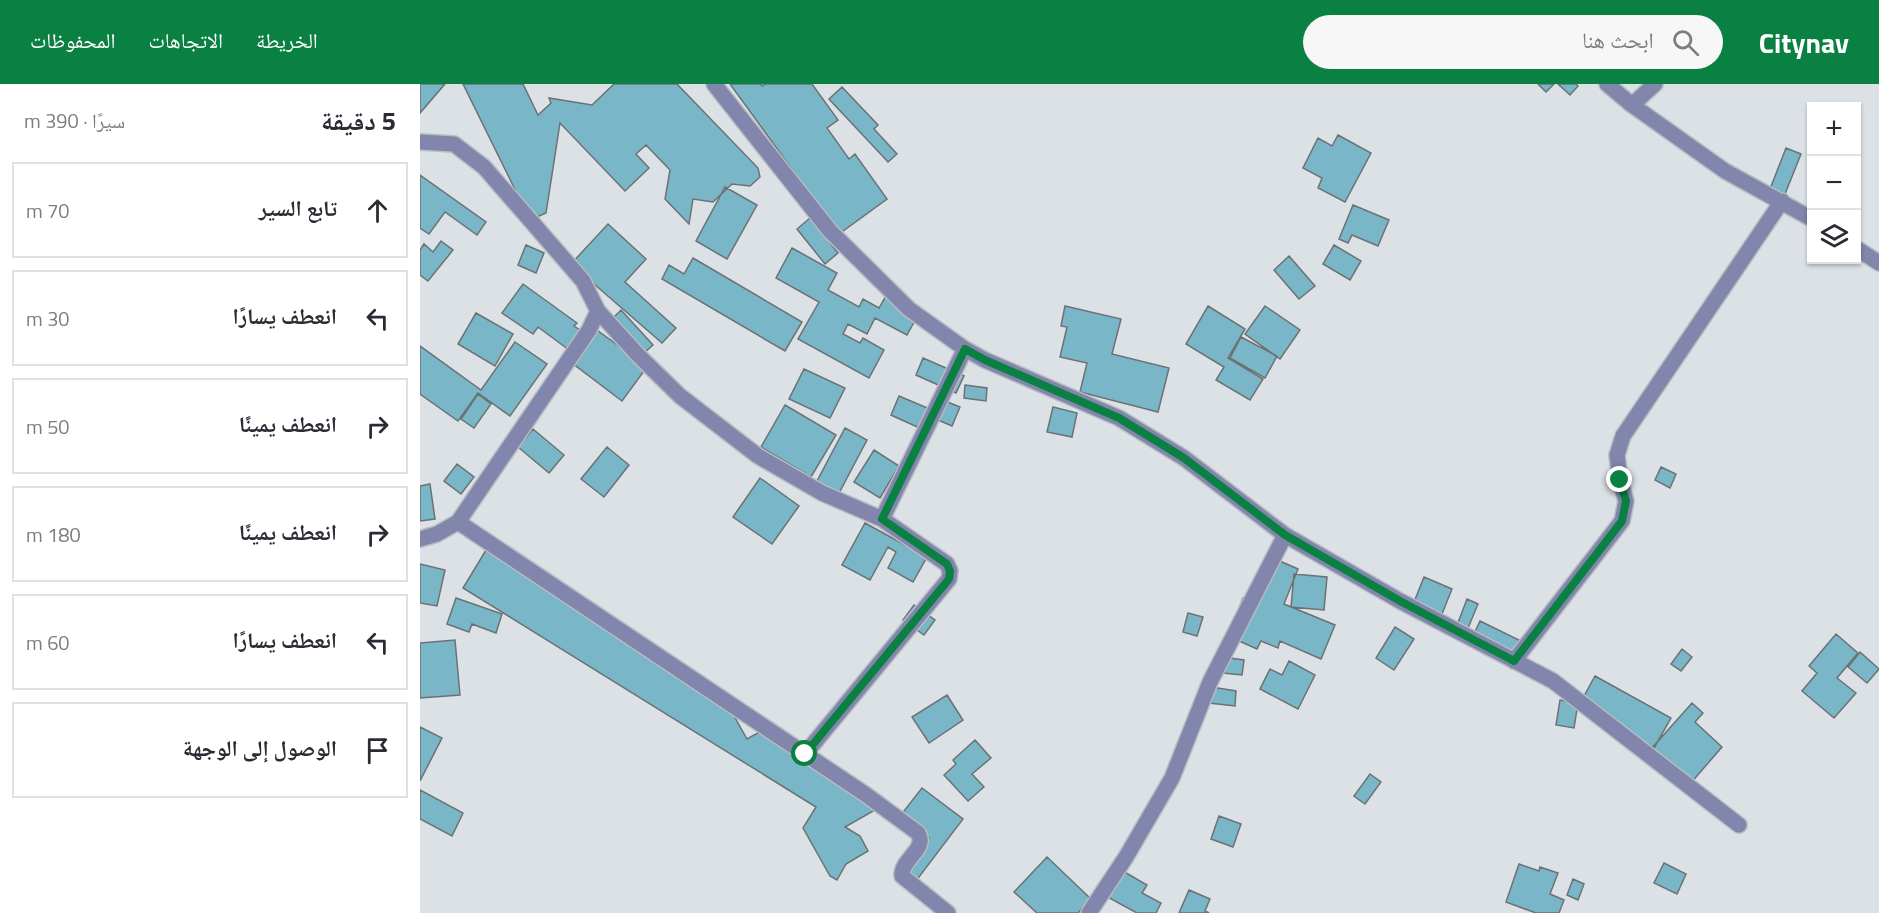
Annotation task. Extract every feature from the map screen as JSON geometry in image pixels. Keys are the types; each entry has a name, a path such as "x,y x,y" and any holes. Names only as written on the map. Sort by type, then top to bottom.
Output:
{"street":[{"path":"714,84 830,231 909,309 965,349 985,360 1119,418 1184,458 1285,535 1400,601 1553,681 1739,825"},
{"path":"1607,84 1632,105 1725,171 1807,216"},
{"path":"1632,105 1654,84"},
{"path":"420,142 454,144 484,166 583,281 598,311 680,396 758,456 822,494 882,519 947,564 950,571 949,579 805,754"},
{"path":"1514,661 1622,521 1626,501 1620,480 1617,455 1623,435 1782,201"},
{"path":"1861,251 1879,263"},
{"path":"420,539 437,534 458,522 589,330 598,311"},
{"path":"882,519 965,349"},
{"path":"458,522 865,794 918,833 921,838 920,844 905,864 902,876 948,913"},
{"path":"1089,913 1126,857 1173,778 1210,682 1285,535"}],"building":[{"path":"420,84 445,84 420,113"},
{"path":"463,84 523,84 538,115 551,103 549,98 592,105 614,84 677,84 758,168 760,177 750,186 732,184 713,202 693,199 689,224 665,199 670,170 646,145 636,154 649,168 625,191 560,123 546,213 530,220"},
{"path":"730,84 761,84 762,86 765,84 812,84 838,120 827,128 849,159 855,154 887,199 839,234"},
{"path":"1538,84 1554,84 1546,92"},
{"path":"1558,84 1576,84 1578,86 1570,95"},
{"path":"842,87 878,125 874,129 897,154 888,162 829,99"},
{"path":"1338,135 1371,153 1345,202 1318,188 1322,178 1303,168 1318,138 1332,146"},
{"path":"1786,148 1801,154 1785,194 1770,189"},
{"path":"420,175 486,222 477,235 445,212 429,234 420,228"},
{"path":"725,187 757,205 727,259 696,241"},
{"path":"1353,205 1389,220 1378,246 1352,235 1348,243 1339,239"},
{"path":"810,218 838,253 825,264 797,229"},
{"path":"608,224 646,259 625,282 676,328 662,343 571,264"},
{"path":"441,241 453,250 428,281 420,275 420,250 424,244 433,252"},
{"path":"526,245 544,253 536,273 518,265"},
{"path":"1334,245 1361,261 1350,280 1323,264"},
{"path":"792,248 837,273 828,290 859,307 863,299 879,308 887,294 920,311 907,335 875,318 867,334 848,324 843,334 860,343 863,338 884,350 869,378 798,339 819,302 776,278"},
{"path":"1289,256 1315,286 1299,299 1274,270"},
{"path":"693,258 802,322 785,351 662,279 669,265 684,274"},
{"path":"523,284 577,323 574,326 586,334 573,353 538,327 533,334 502,313"},
{"path":"1065,306 1121,319 1112,354 1169,368 1158,412 1080,392 1087,363 1060,357 1067,327 1061,326"},
{"path":"1208,306 1245,329 1228,358 1263,379 1250,400 1216,380 1224,367 1186,344"},
{"path":"1265,306 1300,330 1280,359 1245,334"},
{"path":"621,310 653,345 642,355 610,321"},
{"path":"476,313 513,334 495,366 458,344"},
{"path":"597,330 647,367 622,401 572,363"},
{"path":"1241,337 1277,356 1265,378 1230,358"},
{"path":"515,342 547,364 510,416 478,393 458,421 420,394 420,346 481,390"},
{"path":"923,358 964,376 956,393 916,375"},
{"path":"804,369 845,388 830,418 789,399"},
{"path":"965,385 987,388 986,401 964,398"},
{"path":"478,394 491,404 474,428 461,419"},
{"path":"899,396 939,413 945,401 960,407 952,426 931,417 926,431 891,415"},
{"path":"785,405 836,435 811,477 761,447"},
{"path":"1053,407 1077,413 1072,437 1047,432"},
{"path":"845,428 867,440 838,495 816,483"},
{"path":"533,429 564,455 549,473 518,447"},
{"path":"607,447 629,465 604,497 581,479"},
{"path":"874,450 899,466 880,498 854,482"},
{"path":"457,464 474,477 461,494 444,481"},
{"path":"1661,467 1676,474 1670,488 1655,480"},
{"path":"760,478 799,506 772,544 733,517"},
{"path":"430,484 435,519 420,521 420,486"},
{"path":"865,523 927,557 913,582 888,568 896,552 888,547 870,580 842,565"},
{"path":"486,550 687,675 729,707 747,739 763,730 883,797 875,810 845,827 860,836 868,851 846,864 837,880 830,876 803,828 816,807 463,588"},
{"path":"1273,558 1298,569 1284,604 1335,625 1321,659 1280,641 1278,648 1261,641 1257,649 1228,636 1243,598 1254,603"},
{"path":"420,564 445,570 437,606 420,603"},
{"path":"1294,574 1327,577 1324,610 1291,607"},
{"path":"1424,577 1452,589 1440,619 1412,607"},
{"path":"456,598 502,614 496,633 472,624 469,632 447,624"},
{"path":"1467,599 1478,604 1466,633 1456,628"},
{"path":"914,605 935,620 924,635 903,620"},
{"path":"1188,613 1203,617 1197,636 1183,632"},
{"path":"1480,621 1519,640 1512,654 1469,645"},
{"path":"1395,627 1414,639 1394,670 1376,658"},
{"path":"1836,634 1858,653 1837,678 1856,693 1834,718 1802,691 1817,673 1809,666"},
{"path":"455,640 460,695 420,698 420,643"},
{"path":"1682,649 1692,657 1681,671 1671,664"},
{"path":"1860,652 1879,669 1867,683 1848,667"},
{"path":"1215,656 1244,660 1242,675 1213,672"},
{"path":"1289,661 1315,675 1298,709 1260,689 1270,669 1282,675"},
{"path":"1595,676 1671,718 1654,748 1578,707"},
{"path":"1211,687 1236,691 1235,706 1209,703"},
{"path":"947,695 963,720 929,743 912,717"},
{"path":"1560,700 1578,703 1574,728 1556,725"},
{"path":"1692,703 1703,713 1695,722 1722,747 1690,784 1651,749"},
{"path":"420,727 442,738 420,781"},
{"path":"975,740 991,758 972,774 984,787 968,801 944,775 956,764 953,760"},
{"path":"1370,774 1381,782 1365,804 1354,796"},
{"path":"922,788 963,819 916,881 903,870 929,838 900,816"},
{"path":"420,790 463,813 452,836 420,819"},
{"path":"1219,816 1241,824 1233,847 1211,839"},
{"path":"1047,857 1091,899 1078,913 1037,913 1014,892"},
{"path":"1664,863 1686,874 1677,894 1654,883"},
{"path":"1519,864 1539,871 1540,867 1558,873 1550,894 1564,900 1559,913 1536,913 1506,902"},
{"path":"1116,867 1147,885 1142,893 1161,903 1156,913 1137,913 1102,894"},
{"path":"1573,879 1584,884 1578,900 1567,895"},
{"path":"1189,890 1210,899 1205,911 1209,913 1179,913"}],"route":[{"path":"805,754 949,579 950,571 947,564 882,519 965,349 985,360 1119,418 1184,458 1285,535 1400,601 1514,661 1622,521 1626,501 1620,480"}]}
